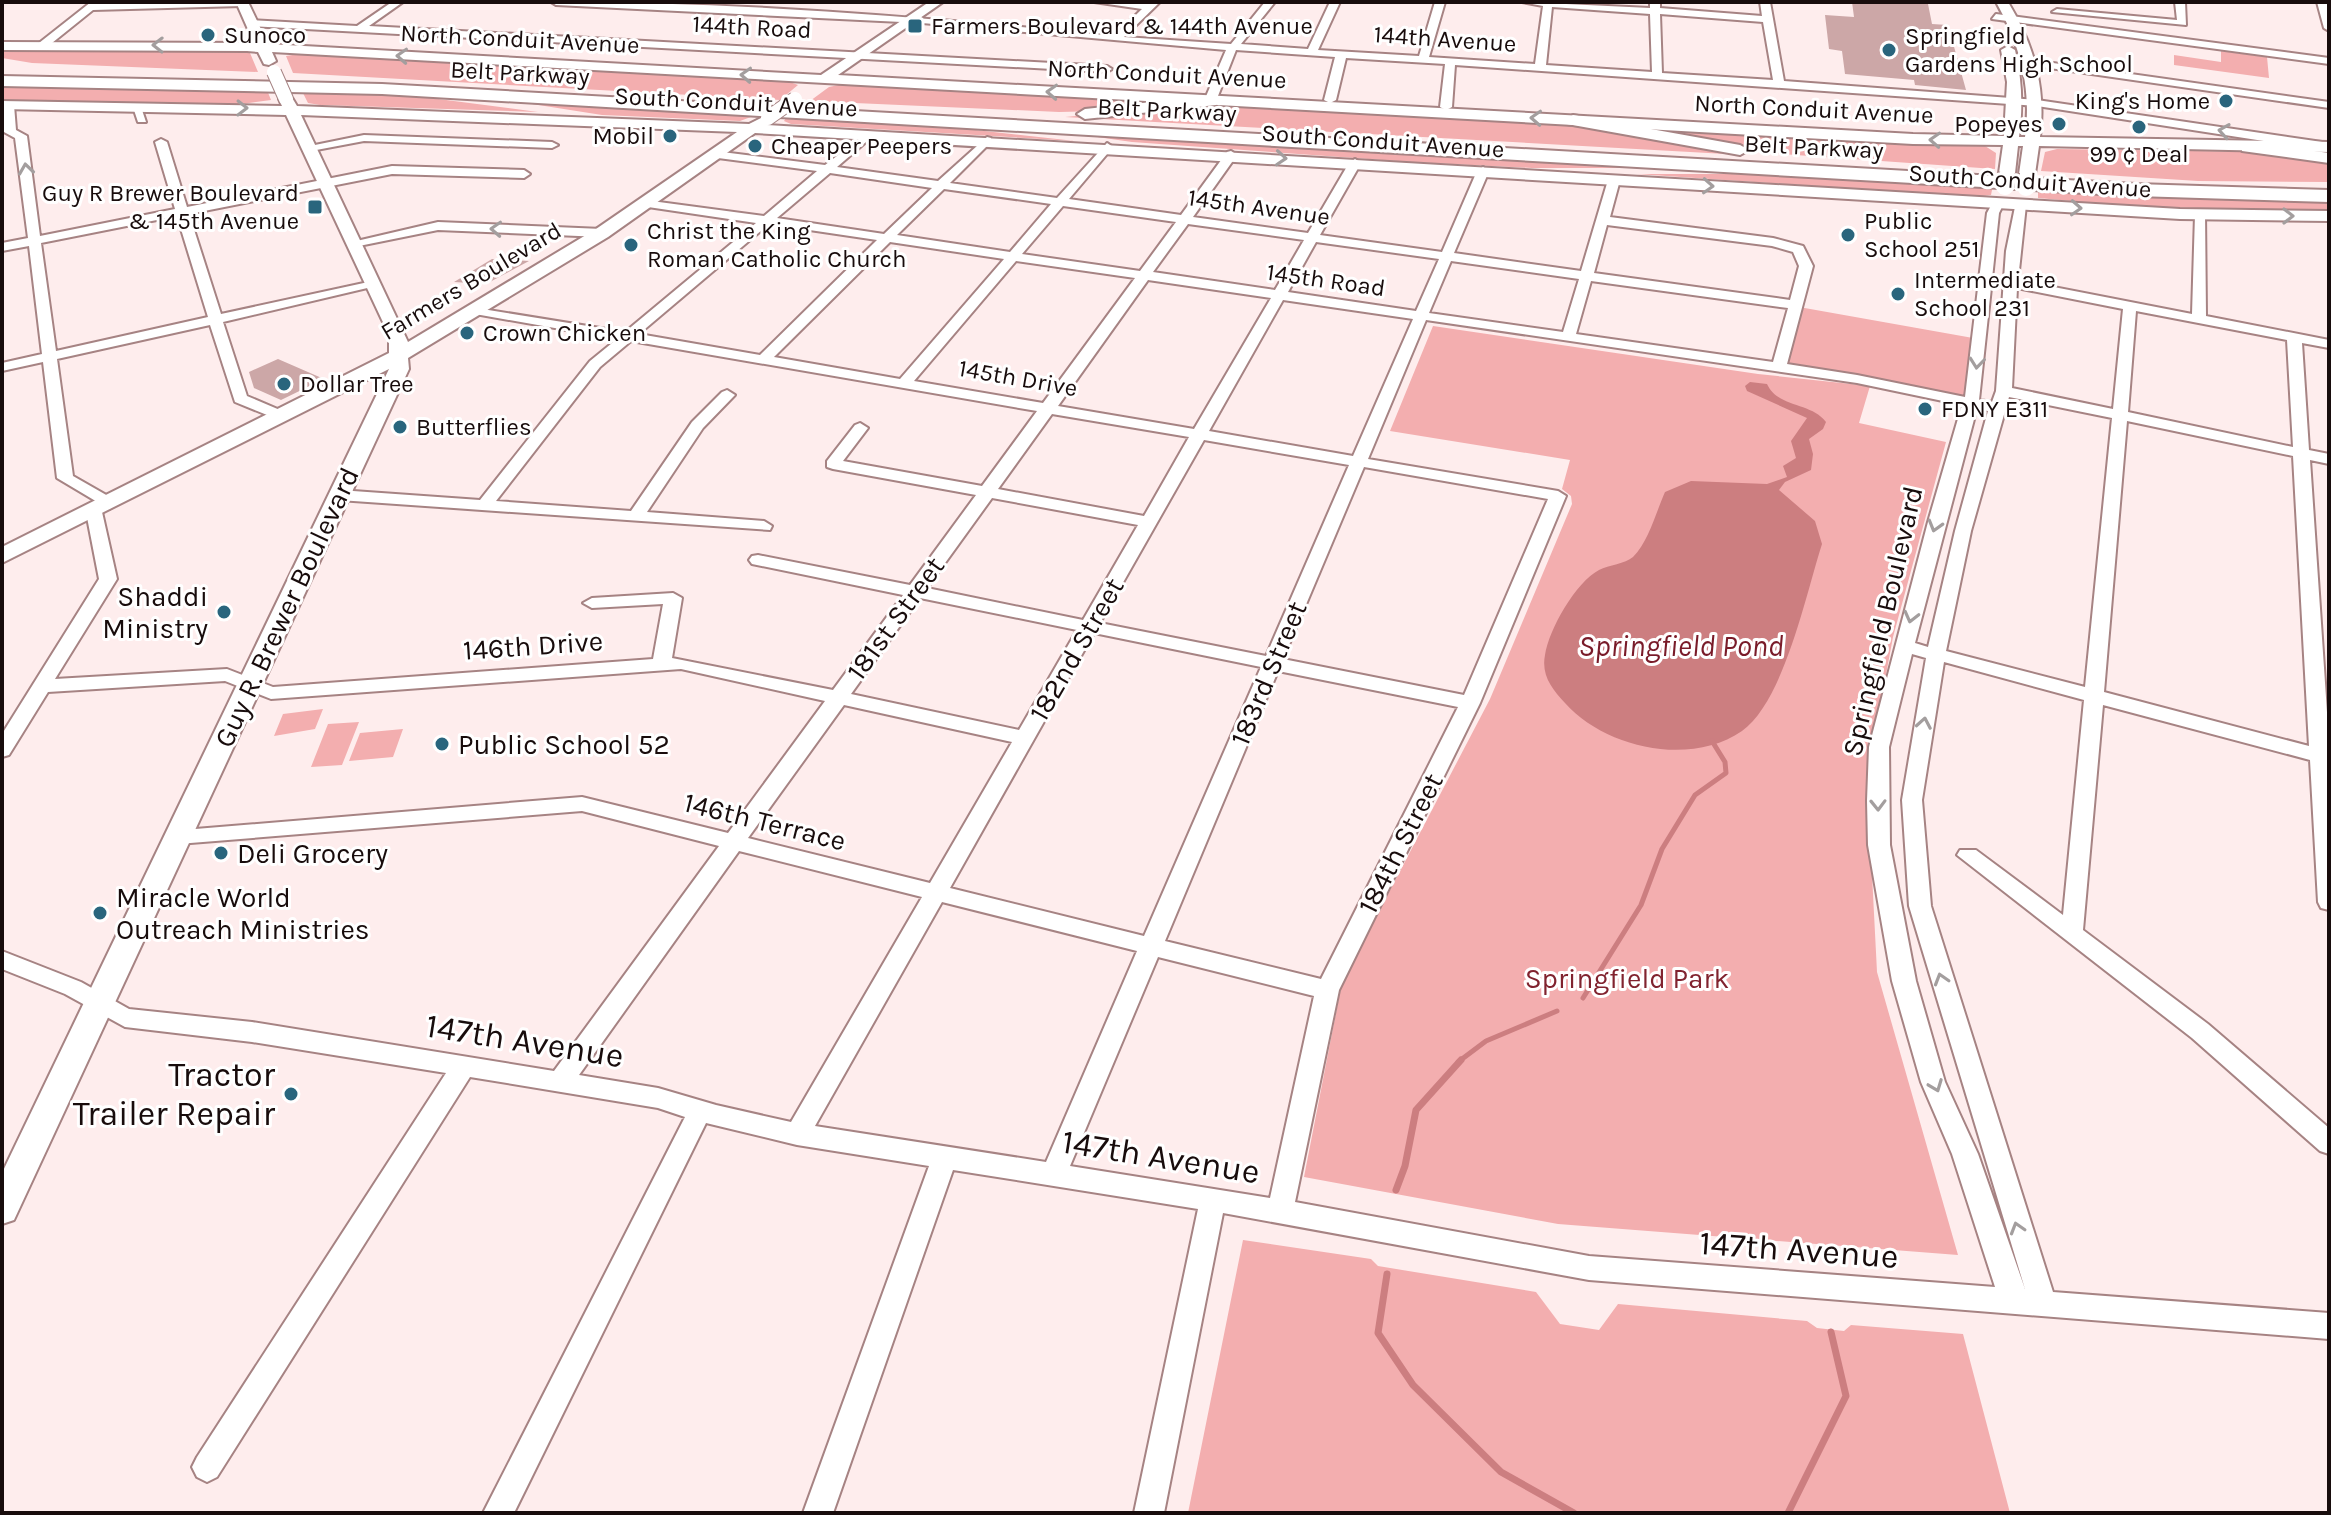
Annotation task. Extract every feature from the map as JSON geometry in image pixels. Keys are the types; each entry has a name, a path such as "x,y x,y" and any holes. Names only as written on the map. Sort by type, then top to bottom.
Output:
{"highway":[{"path":"2,61 210,77"},
{"name":"Belt Parkway","path":"2,73 397,83 1876,171 2196,193 2329,196"},
{"name":"Belt Parkway","path":"2,81 382,89 900,115"},
{"path":"382,89 627,120"},
{"path":"900,115 1077,114 1210,101"},
{"path":"900,115 1231,155"},
{"path":"1573,120 1876,171"},
{"path":"2248,147 2329,158"},
{"path":"1490,171 1876,171"},
{"name":"Belt Parkway","path":"1876,171 2329,187"}],"main road":[{"path":"242,2 398,335 401,354"},
{"name":"Farmers Boulevard","path":"2,556 401,354 648,203 937,2"},
{"path":"2001,11 2028,62 2037,103 2026,187 2020,205"},
{"name":"Springfield Boulevard","path":"1998,203 2005,186 2017,104 2001,11"},
{"name":"North Conduit Avenue","path":"2,46 264,48 2031,144 2329,147"},
{"name":"South Conduit Avenue","path":"5,105 139,113 288,104 627,120 762,122 987,140 2020,205 2201,215 2329,216"},
{"name":"Guy R. Brewer Boulevard","path":"2,1209 399,369 401,354"}],"street":[{"path":"43,45 93,5 242,2"},
{"path":"359,29 398,2"},
{"name":"144th Avenue","path":"556,2 909,19 1116,39 2037,103 2329,147"},
{"path":"1099,2 1152,4"},
{"path":"1210,101 1234,47 1270,2"},
{"path":"1312,52 1335,2"},
{"path":"1423,60 1440,2"},
{"path":"1527,2 1655,6 1768,19"},
{"path":"1765,2 1779,84"},
{"path":"2001,11 2182,23 2180,2"},
{"path":"2322,2 2329,28"},
{"path":"1540,68 1548,3"},
{"path":"1116,39 1152,4"},
{"path":"1655,6 1657,75"},
{"path":"2001,11 2329,61"},
{"name":"144th Road","path":"251,23 1107,69"},
{"path":"1330,100 1341,55"},
{"path":"2011,60 2329,105"},
{"path":"1446,107 1450,62"},
{"path":"2,750 108,579 101,508 65,478 21,136 10,132 5,105"},
{"path":"311,147 364,138 499,148 552,145"},
{"path":"485,505 595,364 862,140"},
{"path":"764,359 987,140"},
{"path":"161,142 240,399 282,416"},
{"path":"904,383 1107,147"},
{"name":"145th Avenue","path":"718,154 1795,305"},
{"name":"181st Street","path":"560,1082 1231,155"},
{"path":"475,173 485,163"},
{"name":"182nd Street","path":"797,1134 1355,163"},
{"path":"2,247 392,170 524,174"},
{"name":"183rd Street","path":"1053,1175 1447,255 1490,171"},
{"path":"1568,338 1614,180"},
{"name":"145th Road","path":"648,203 1420,318 1857,379 1970,402 2001,399 2120,415 2329,459"},
{"name":"Springfield Boulevard","path":"1998,203 1993,213 1974,391 1879,747 1879,845 1904,981 1933,1082 1965,1154 2012,1299"},
{"path":"2020,205 2001,399 1963,531 1936,654 1912,800 1920,906 2042,1301"},
{"path":"2199,319 2201,215"},
{"path":"1602,220 1773,242 1798,249 1806,266 1778,369"},
{"path":"354,243 438,226 602,233"},
{"path":"2010,283 2329,344"},
{"path":"2,367 373,285"},
{"path":"2072,933 2130,306"},
{"name":"145th Drive","path":"475,310 1552,492"},
{"path":"2294,337 2324,757 2329,902"},
{"path":"636,517 697,425 727,395"},
{"path":"860,428 833,464 1149,522"},
{"name":"184th Street","path":"1280,1211 1327,990 1470,703 1559,500 1552,492"},
{"path":"339,495 764,526"},
{"path":"758,560 1470,703"},
{"path":"592,603 673,598 662,663"},
{"path":"1904,646 2324,757"},
{"name":"146th Drive","path":"42,686 227,675 271,693 681,663 1025,738"},
{"name":"146th Terrace","path":"178,836 582,804 1327,990"},
{"path":"1968,855 2200,1031 2329,1143"},
{"name":"147th Avenue","path":"2,960 73,988 125,1018 252,1032 658,1098 797,1134 1280,1211 1589,1268 1754,1283 2042,1301 2329,1326"},
{"path":"207,1467 464,1066"},
{"path":"498,1513 700,1111"},
{"path":"818,1513 944,1159"},
{"path":"1149,1513 1213,1200"}],"green space":[{"path":"2,49 238,51 250,53 258,72 32,63 2,58"},
{"path":"2221,51 2267,57 2269,78 2174,65 2174,55 2221,62"},
{"path":"299,54 787,81 798,85 780,100 293,73 286,56"},
{"path":"843,84 1159,102 1100,111 1059,112 810,101 829,87"},
{"path":"2,86 267,90 271,100 242,104 2,101"},
{"path":"302,91 415,96 538,112 320,105 308,103"},
{"path":"513,101 759,114 740,121 602,115"},
{"path":"1197,105 1570,125 1726,154 1065,117"},
{"path":"788,115 931,125 1075,141 791,124 784,121"},
{"path":"1641,128 1985,146 1996,153 1995,169 1767,153"},
{"path":"1055,131 1131,138 1671,168 1532,168 1411,162 1132,142"},
{"path":"2057,149 2266,152 2329,160 2329,182 2198,181 2041,171 2045,152"},
{"path":"1637,174 1732,174 1993,185 1991,195 1974,197"},
{"path":"2038,188 2163,197 2329,202 2329,209 2172,210 2038,198"},
{"path":"1799,307 1973,338 1964,396 1786,366"},
{"name":"Springfield Park","path":"1433,326 1758,374 1870,386 1859,423 1946,442 1893,637 1867,777 1877,972 1958,1255 1558,1224 1304,1177 1342,982 1490,699 1572,504 1571,496 1562,489 1570,460 1390,431"},
{"path":"323,709 315,729 274,736 283,714"},
{"path":"359,722 342,765 311,767 328,724"},
{"path":"403,729 393,757 349,761 360,733"},
{"path":"1243,1240 1371,1259 1378,1266 1536,1292 1560,1324 1599,1330 1618,1304 1807,1321 1817,1328 1844,1331 1851,1325 1963,1334 2010,1513 1188,1513"}],"water":[{"name":"Springfield Pond","path":"1750,382 1767,384 1779,397 1812,411 1826,422 1823,429 1809,439 1813,454 1811,470 1785,482 1779,490 1815,521 1822,544 1792,645 1770,696 1742,731 1721,742 1698,748 1674,750 1625,741 1582,719 1556,692 1549,681 1544,662 1552,632 1573,595 1590,576 1630,559 1639,550 1665,492 1691,481 1767,484 1787,477 1783,466 1796,458 1791,441 1807,418 1747,391 1745,386"}],"building":[{"name":"Springfield Gardens High School","path":"1852,2 1928,4 1932,24 1948,25 1966,90 1915,85 1914,80 1845,74 1842,51 1829,49 1825,15 1854,17"},
{"path":"492,259 529,261 486,284 454,282"},
{"name":"Dollar Tree","path":"278,359 324,379 281,400 254,388 249,372"}],"waterway":[{"path":"1583,998 1641,905 1662,849 1695,795 1726,773 1725,762 1712,741"},
{"path":"1458,1062 1486,1041 1557,1011"},
{"path":"1396,1190 1405,1166 1416,1110 1461,1060"},
{"path":"1387,1274 1378,1333 1413,1385 1501,1472 1574,1513"},
{"path":"1788,1513 1846,1396 1831,1332"}],"place":[{"name":"Farmers Boulevard & 144th Avenue","path":"915,26"},
{"name":"Sunoco","path":"208,35"},
{"name":"Springfield Gardens High School","path":"1889,50"},
{"name":"King's Home","path":"2226,101"},
{"name":"Popeyes","path":"2059,124"},
{"name":"99 ¢ Deal","path":"2139,127"},
{"name":"Mobil","path":"670,136"},
{"name":"Cheaper Peepers","path":"755,146"},
{"name":"Guy R Brewer Boulevard & 145th Avenue","path":"315,207"},
{"name":"Public School 251","path":"1848,235"},
{"name":"Christ the King Roman Catholic Church","path":"631,245"},
{"name":"Intermediate School 231","path":"1898,294"},
{"name":"Crown Chicken","path":"467,333"},
{"name":"Dollar Tree","path":"284,384"},
{"name":"FDNY E311","path":"1925,409"},
{"name":"Butterflies","path":"400,427"},
{"name":"Shaddi Ministry","path":"224,612"},
{"name":"Public School 52","path":"442,744"},
{"name":"Deli Grocery","path":"221,853"},
{"name":"Miracle World Outreach Ministries","path":"100,913"},
{"name":"Tractor Trailer Repair","path":"291,1094"}]}
